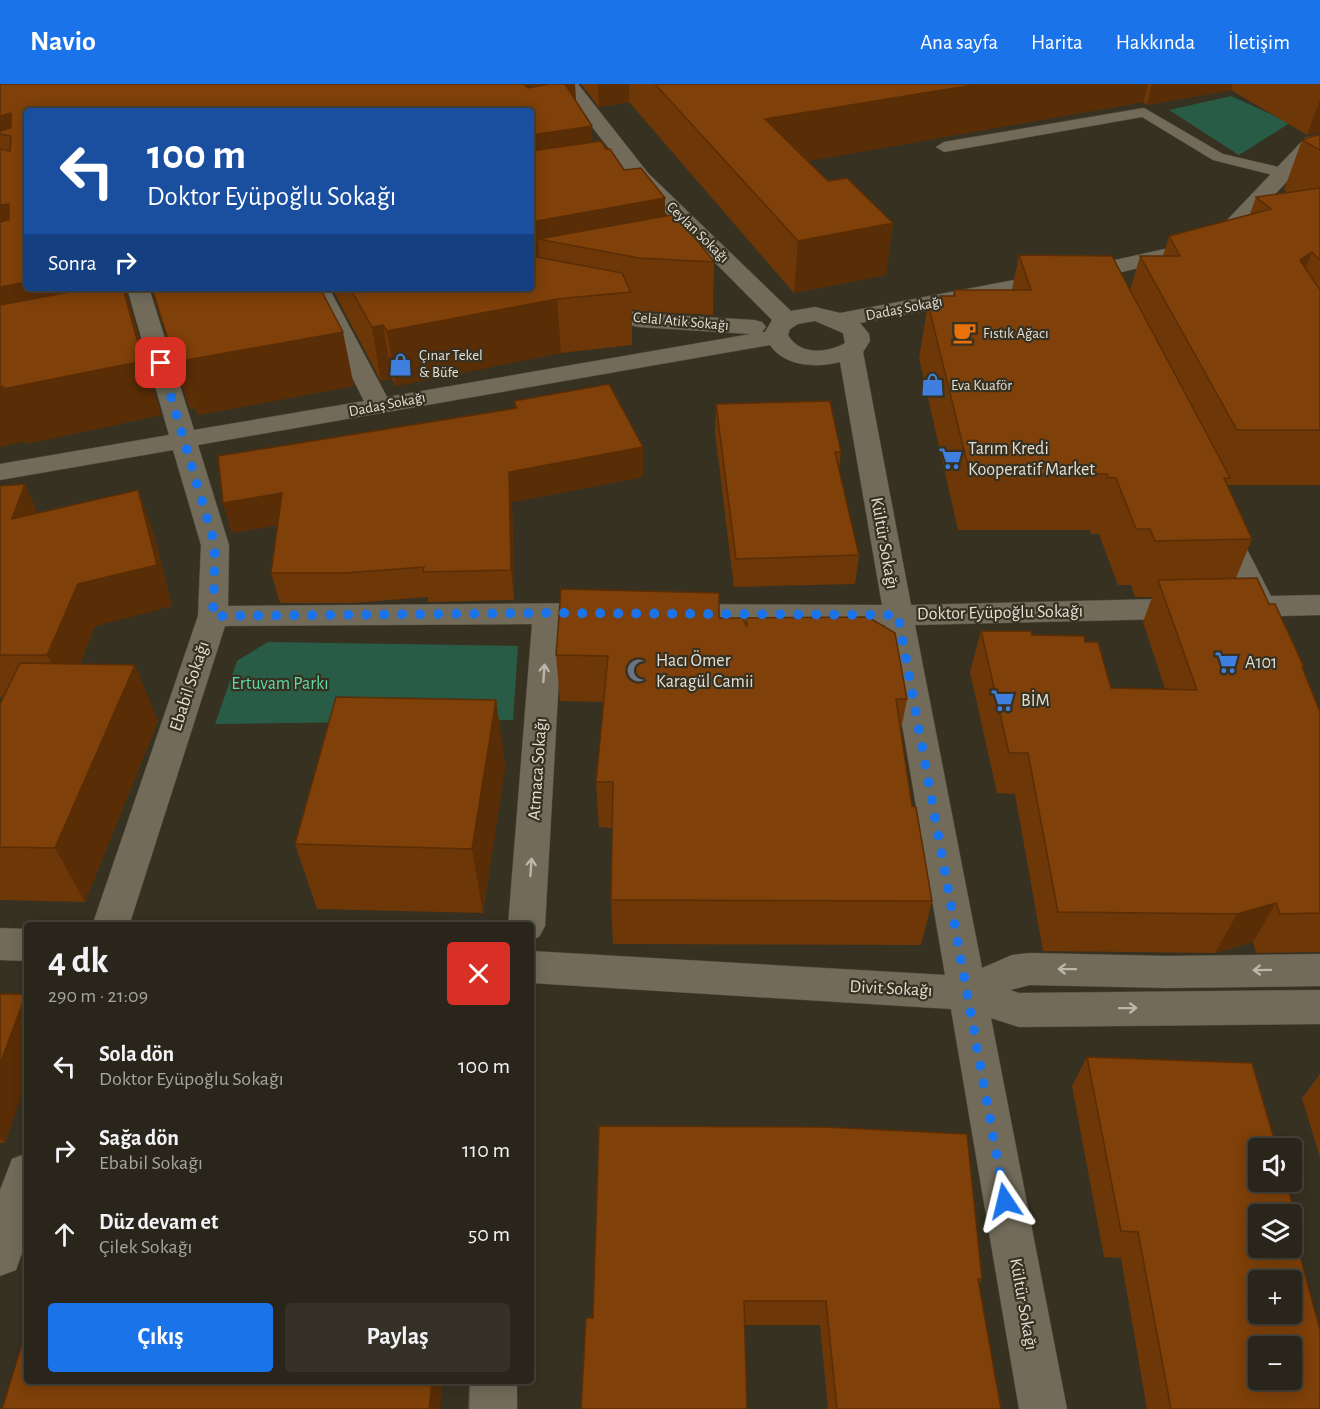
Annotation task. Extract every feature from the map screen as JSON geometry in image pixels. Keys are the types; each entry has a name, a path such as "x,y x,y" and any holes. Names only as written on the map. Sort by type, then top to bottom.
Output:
{"street":[{"name":"Ceylan Sokağı","path":"568,84 641,177 716,249 779,328 785,350 809,358 835,357 845,335"},
{"path":"573,120 594,116"},
{"path":"1218,242 1312,142 1320,140"},
{"path":"619,180 641,177"},
{"name":"Dadaş Sokağı","path":"845,335 1098,283 1218,242 1252,236"},
{"path":"693,254 716,249"},
{"name":"Ebabil Sokağı","path":"111,922 213,616 215,545 185,441 137,326 138,291"},
{"path":"320,291 379,406"},
{"name":"Celal Atik Sokağı","path":"571,306 639,320 779,328"},
{"path":"779,328 814,314 845,335"},
{"name":"Dadaş Sokağı","path":"0,472 379,406 779,328"},
{"name":"Kültür Sokağı","path":"845,335 1043,1409"},
{"path":"1208,502 1275,638"},
{"name":"Doktor Eyüpoğlu Sokağı","path":"213,616 549,613 898,615 1320,605"},
{"name":"Atmaca Sokağı","path":"526,922 549,613"},
{"path":"0,944 24,945"},
{"name":"Divit Sokağı","path":"534,967 967,993 1019,1010 1320,1007"},
{"path":"967,993 1012,971 1030,969 1167,972 1320,970"},
{"path":"0,1254 24,1182"},
{"path":"493,1409 495,1384"}],"lane":[{"path":"944,147 1144,112 1218,157 1284,173"}],"green space":[{"path":"1231,96 1290,123 1239,155 1169,110"},
{"name":"Ertuvam Parkı","path":"268,642 518,646 513,720 215,724 237,661"}],"building":[{"path":"0,84 525,84 528,88 565,84 592,126 534,135 534,108 24,108 24,283 0,287 0,222 9,220 9,204 0,205 0,149 10,151 11,136 0,134 0,131 11,128 11,113 0,116"},
{"path":"655,84 979,84 765,119 828,181 847,178 893,223 798,241"},
{"path":"1320,134 1320,150 1302,140"},
{"path":"601,141 606,149 610,149 624,170 641,168 665,198 534,221 534,151"},
{"path":"1320,188 1320,260 1312,252 1300,260 1320,290 1320,430 1237,430 1140,256 1180,256 1169,236 1271,209 1256,197"},
{"path":"677,214 714,262 639,258 538,239"},
{"path":"1019,255 1112,256 1230,478 1224,478 1252,539 1155,541 1150,529 1136,529 1116,478 1108,478 1107,474 970,474 928,304 942,304 940,296 955,296 954,290 1031,290"},
{"path":"534,257 622,273 631,292 557,299 387,331 383,325 372,327 352,291 534,291"},
{"path":"75,291 124,291 143,361 3,389 3,386 0,387 0,305"},
{"path":"153,291 322,291 343,332 181,361 179,354 173,355"},
{"path":"609,384 643,447 509,472 511,570 423,572 424,567 345,573 271,573 282,493 223,503 218,456 517,408 514,401"},
{"path":"830,401 841,452 835,452 859,555 736,559 716,404"},
{"path":"25,484 12,519 138,490 157,565 78,584 47,655 0,655 0,486"},
{"path":"1257,578 1269,604 1275,604 1304,667 1302,667 1320,712 1320,913 1280,914 1276,903 1237,914 1058,912 1028,753 1009,753 981,631 1031,631 1032,635 1084,636 1085,642 1098,642 1111,688 1197,690 1158,580"},
{"path":"561,589 719,593 719,618 743,618 747,627 746,618 868,617 895,633 907,699 896,699 912,806 916,807 932,901 611,900 613,782 596,782 608,656 556,655"},
{"path":"20,663 135,665 55,848 0,847 0,704"},
{"path":"336,697 496,700 472,849 295,844"},
{"path":"0,994 24,994 24,999 0,1064"},
{"path":"1087,1057 1252,1063 1274,1138 1248,1138 1248,1192 1289,1192 1292,1204 1248,1204 1248,1258 1301,1258 1320,1330 1320,1409 1171,1409 1138,1232 1121,1231"},
{"path":"599,1126 825,1127 967,1134 982,1279 978,1279 1001,1409 837,1409 826,1301 744,1301 747,1409 581,1409 586,1318 593,1318"},
{"path":"24,1338 24,1384 432,1384 429,1409 2,1409"}],"place":[{"name":"Fıstık Ağacı","path":"965,333"},
{"name":"Çınar Tekel & Büfe","path":"401,364"},
{"name":"Eva Kuaför","path":"933,385"},
{"name":"Tarım Kredi Kooperatif Market","path":"950,458"},
{"name":"A101","path":"1227,662"},
{"name":"Hacı Ömer Karagül Camii","path":"638,670"},
{"name":"BİM","path":"1003,700"}],"route":[{"path":"161,363 215,545 213,616 549,613 898,615 1005,1201"}]}
